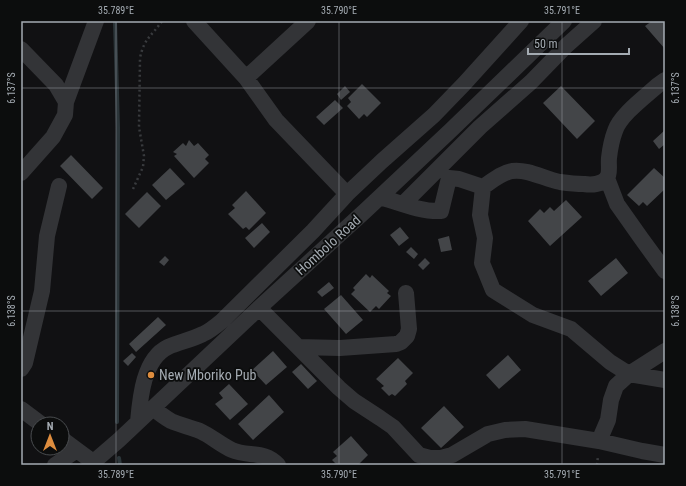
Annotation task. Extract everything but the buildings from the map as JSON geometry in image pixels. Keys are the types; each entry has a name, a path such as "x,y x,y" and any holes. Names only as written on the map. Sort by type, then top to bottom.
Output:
{"street":[{"path":"21,173 53,137 65,115 66,102 96,21"},
{"path":"194,21 246,78 276,120 347,194"},
{"path":"246,78 308,21"},
{"path":"138,422 140,396 147,373 159,353 166,348 211,330 223,320 308,236 347,194 434,115 521,21"},
{"name":"Hombolo Road","path":"92,463 380,197 564,21"},
{"path":"404,204 471,136 531,82 566,46 594,21"},
{"path":"21,49 56,85 66,102"},
{"path":"665,80 621,118 615,130 609,158 609,172 607,178 594,185 559,182 527,172 507,172 498,176 483,187 480,215 485,238 482,263 493,290 533,315 571,329 610,362 629,374 665,380"},
{"path":"380,197 432,212 441,211 448,178 459,179 483,187"},
{"path":"607,178 617,204 665,271"},
{"path":"21,369 25,363 42,291 47,236 60,186"},
{"path":"298,347 340,348 396,344 401,342 407,336 409,329 406,293"},
{"path":"259,308 339,388 354,401 393,427 419,460 441,458 452,455 488,434 505,430 525,429 599,441 642,452 665,455"},
{"path":"599,441 608,420 610,400 616,386 629,374 665,351"},
{"path":"153,408 172,421 200,431 232,449 243,453 263,455 278,465"},
{"path":"21,409 30,416"},
{"path":"70,445 92,463"},
{"path":"55,465 77,450"}],"path":[{"path":"133,189 143,167 144,156 139,127 140,58 145,41 162,21"}],"waterway":[{"path":"115,21 118,128 117,422"},
{"path":"119,458 120,465"}],"place":[{"name":"New Mboriko Pub","path":"151,375"}]}
